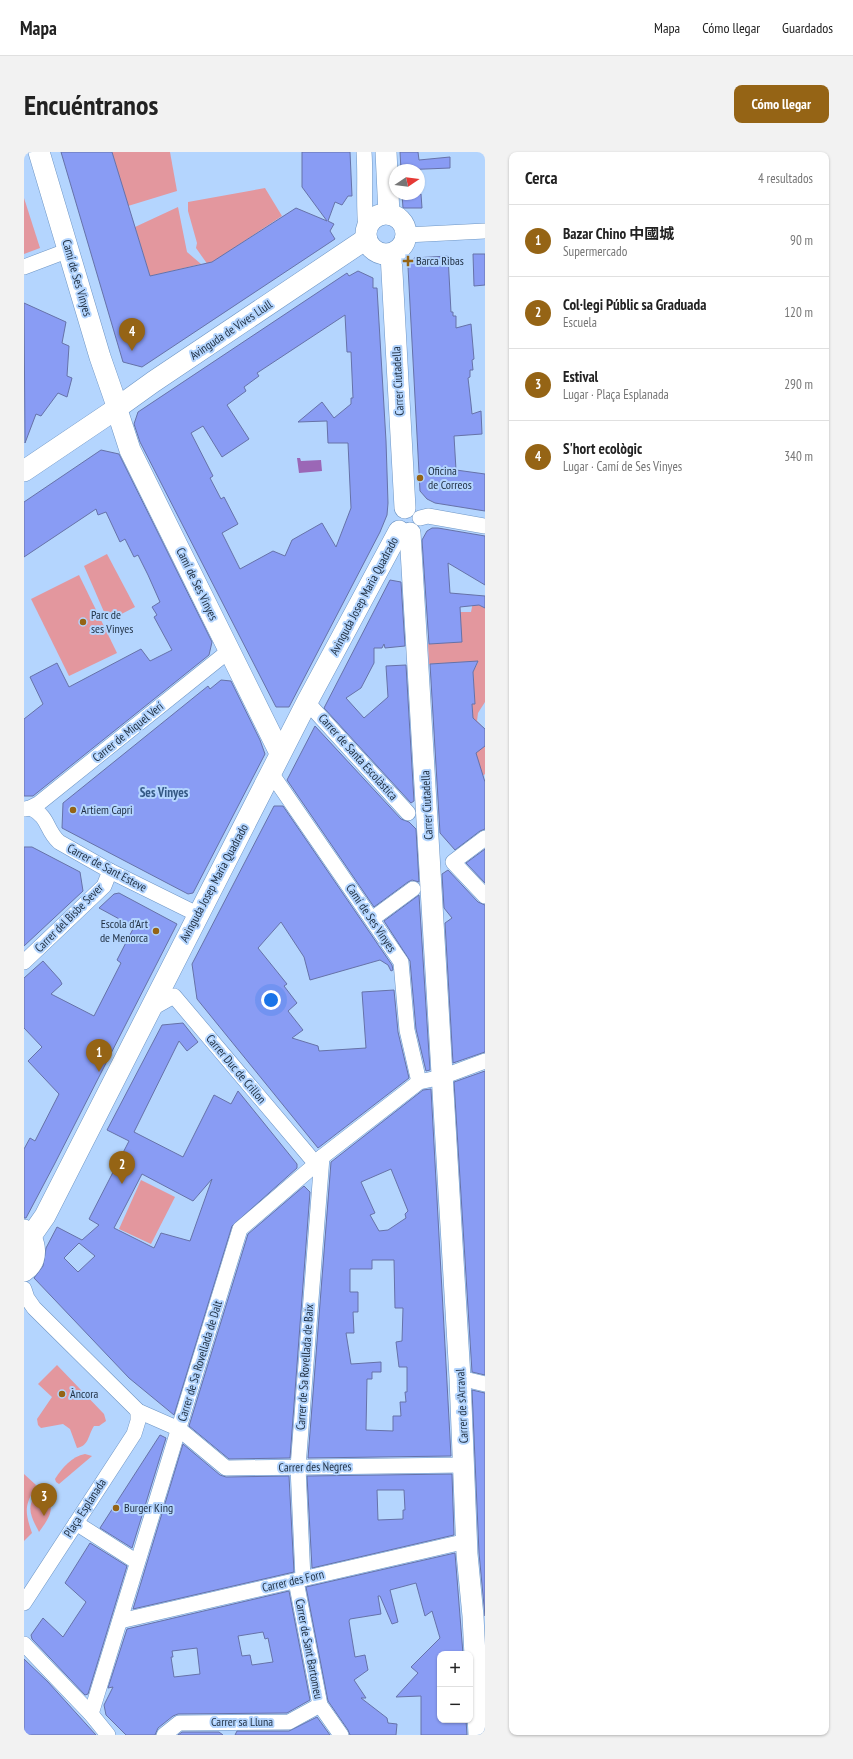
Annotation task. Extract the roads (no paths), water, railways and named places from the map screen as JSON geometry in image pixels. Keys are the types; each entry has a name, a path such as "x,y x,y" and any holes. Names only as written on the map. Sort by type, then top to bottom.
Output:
{"street":[{"name":"Camí de Ses Vinyes","path":"39,152 100,357 130,450 280,753"},
{"path":"364,152 366,176 364,215 366,234 372,248 376,252 391,254 402,246 406,235 400,220 389,214 379,215 373,218 366,234"},
{"path":"386,152 389,214"},
{"path":"406,235 485,231"},
{"name":"Avinguda de Vives Llull","path":"24,471 153,382 343,256 366,234"},
{"path":"24,267 69,250"},
{"name":"Carrer Ciutadella","path":"391,254 442,1077"},
{"path":"408,522 428,516 485,526"},
{"name":"Avinguda Josep Maria Quadrado","path":"27,1233 45,1216 197,914 272,773 280,753 408,522"},
{"name":"Carrer de Miquel Verí","path":"27,808 38,804 230,650"},
{"name":"Carrer de Santa Escolàstica","path":"307,702 408,813"},
{"name":"Camí de Ses Vinyes","path":"272,773 401,962 407,1030 419,1082"},
{"name":"Carrer de Sant Esteve","path":"27,808 44,817 52,836 59,842 110,871 197,914"},
{"path":"485,838 453,862 485,896"},
{"name":"Carrer del Bisbe Sever","path":"24,962 104,886 110,871"},
{"path":"372,919 413,889"},
{"name":"Carrer Duc de Crillon","path":"148,1010 174,996 319,1161"},
{"path":"419,1082 442,1077 485,1061"},
{"name":"Carrer de s'Arraval","path":"442,1077 460,1378 467,1542 479,1616 480,1735"},
{"name":"Carrer de Sa Rovellada de Dalt","path":"91,1714 240,1229 319,1161 419,1082"},
{"name":"Carrer de Sa Rovellada de Baix","path":"300,1580 298,1467 319,1161"},
{"path":"24,1271 33,1261 35,1253 34,1244 27,1233"},
{"path":"24,1289 26,1298 38,1312 138,1411 179,1429"},
{"path":"460,1378 485,1384"},
{"name":"Plaça Esplanada","path":"24,1603 134,1434 138,1421 138,1411"},
{"name":"Carrer des Negres","path":"179,1429 226,1468 464,1465"},
{"path":"76,1523 137,1562"},
{"name":"Carrer des Forn","path":"120,1621 467,1542"},
{"name":"Carrer de Sant Bartomeu","path":"300,1580 320,1705 341,1735"},
{"path":"26,1646 91,1714 108,1735"},
{"name":"Carrer sa Lluna","path":"164,1735 179,1723 289,1722 320,1705"},
{"path":"223,1723 235,1735"}],"place":[{"name":"Barca Ribas","path":"408,261"},
{"name":"S'hort ecològic","path":"132,351"},
{"name":"Oficina de Correos","path":"420,478"},
{"name":"Parc de ses Vinyes","path":"83,622"},
{"name":"Artiem Capri","path":"73,810"},
{"name":"Escola d'Art de Menorca","path":"156,931"},
{"name":"Bazar Chino 中國城","path":"99,1072"},
{"name":"Col·legi Públic sa Graduada","path":"122,1184"},
{"name":"Àncora","path":"62,1394"},
{"name":"Burger King","path":"116,1508"},
{"name":"Estival","path":"44,1516"}],"district":[{"name":"Ses Vinyes","path":"164,792"}]}
